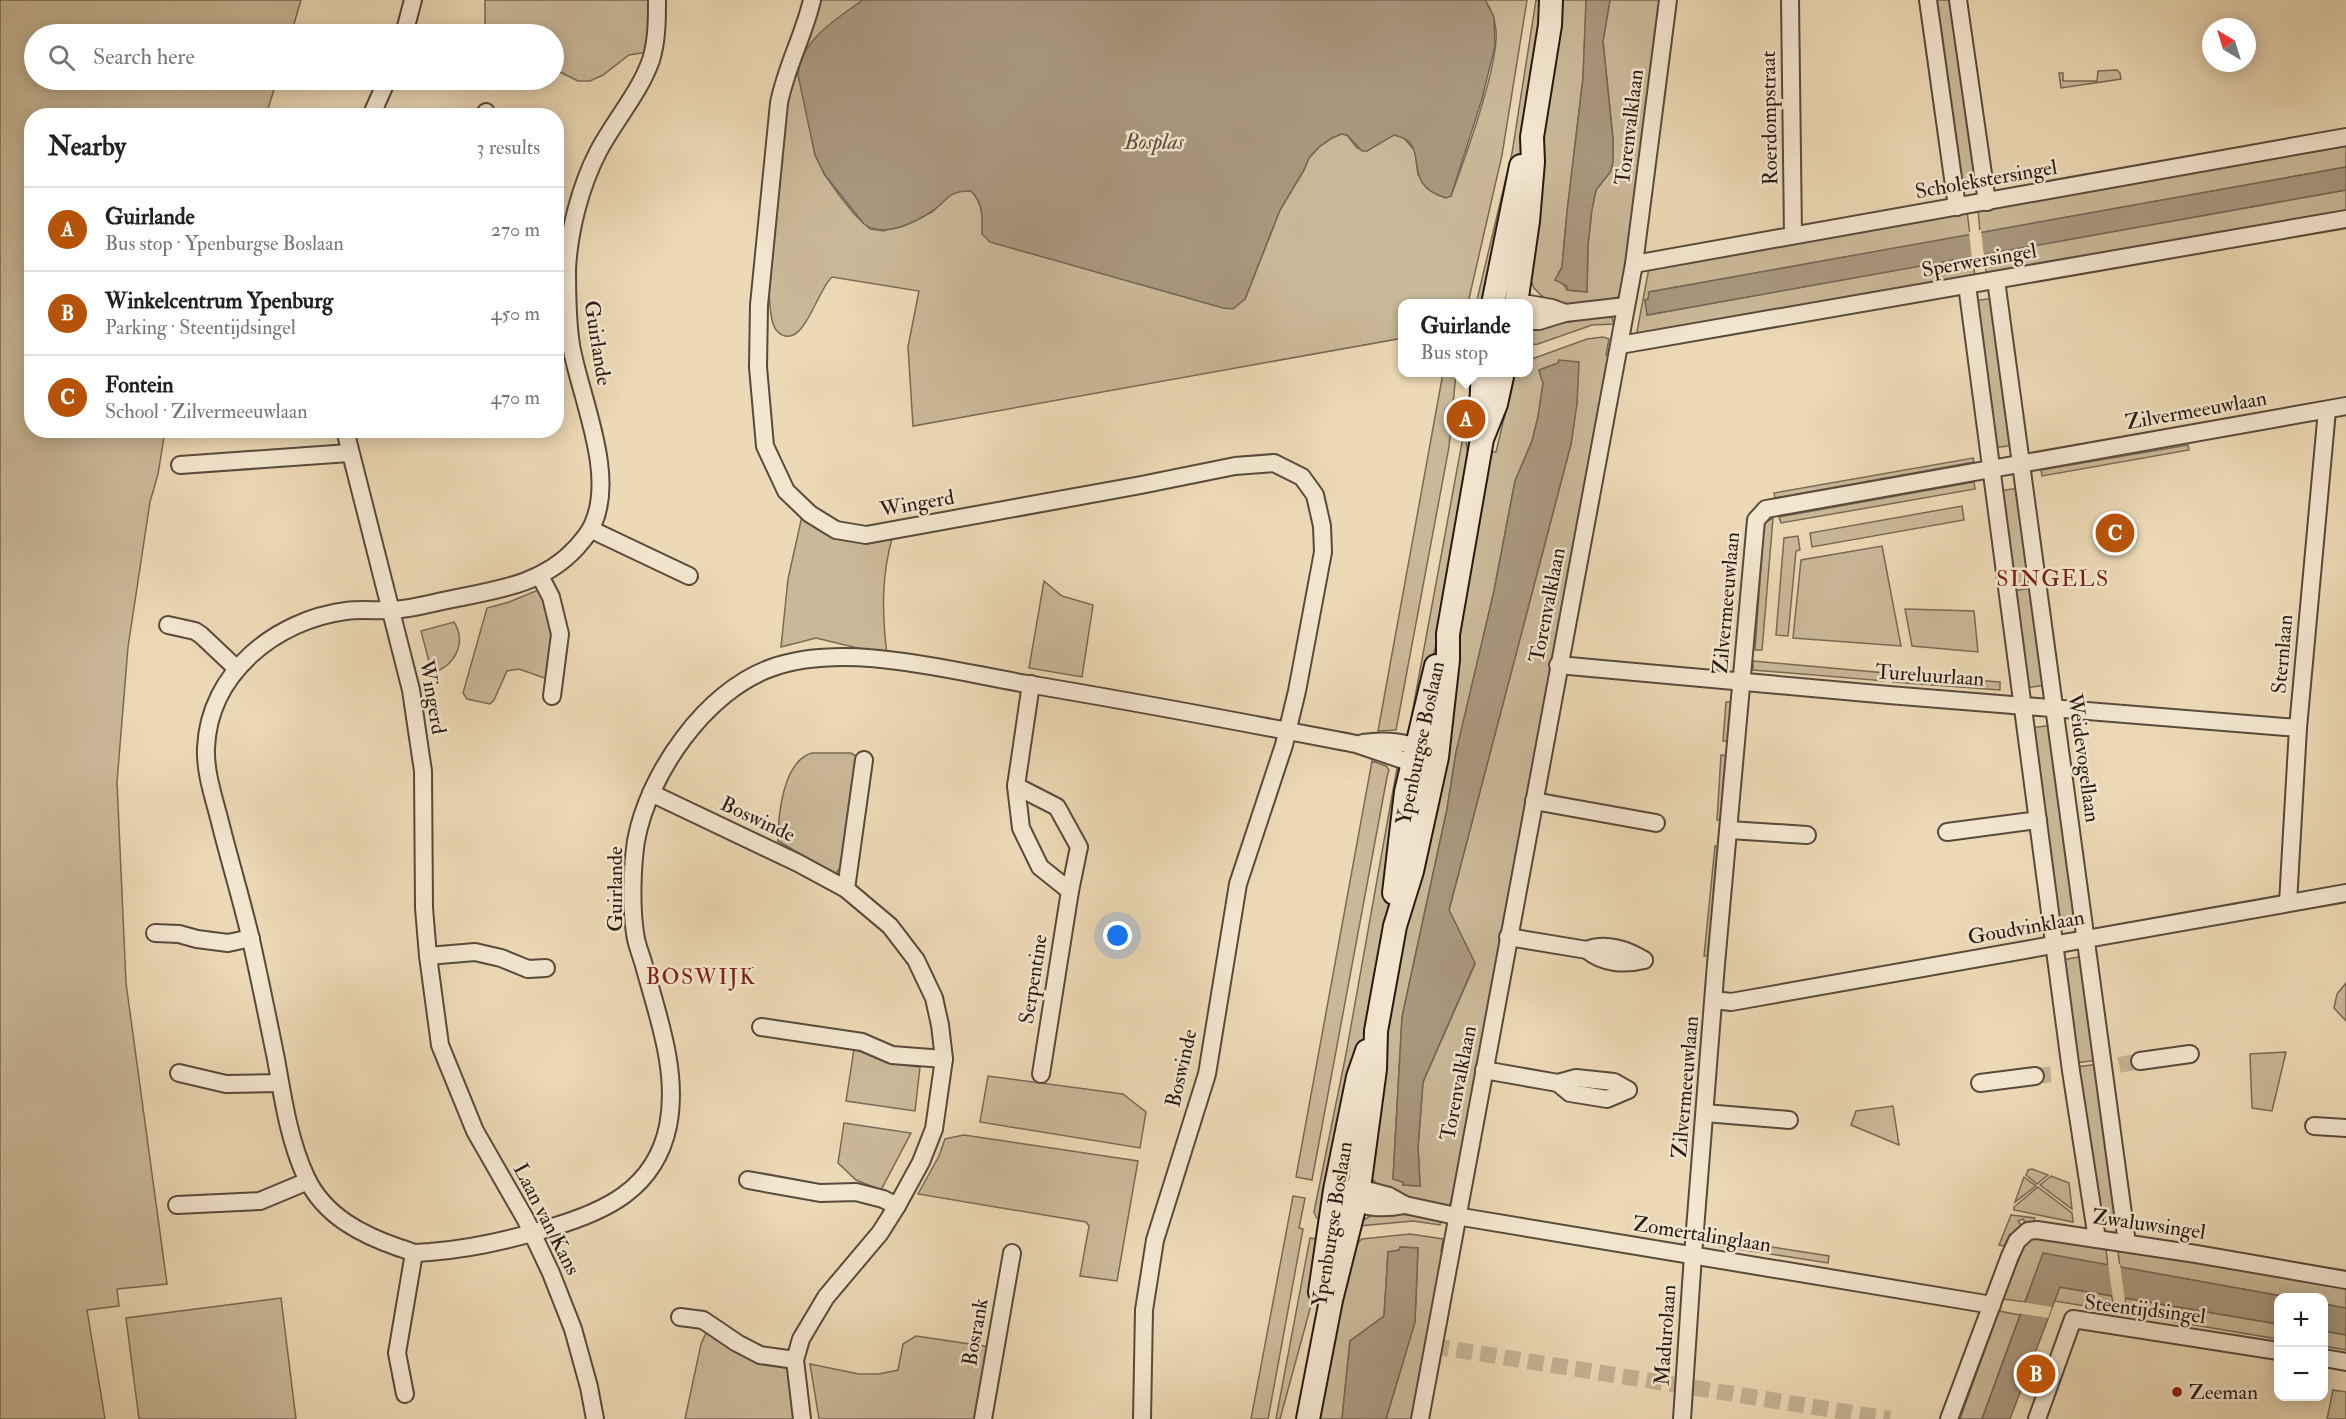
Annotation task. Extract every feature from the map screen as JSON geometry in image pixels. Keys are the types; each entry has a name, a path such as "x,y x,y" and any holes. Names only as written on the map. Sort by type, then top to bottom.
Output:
{"main road":[{"path":"1519,299 1533,162 1533,137 1550,26 1551,0"},
{"path":"1494,299 1522,164 1533,137"},
{"name":"Ypenburgse Boslaan","path":"1482,439 1479,419 1483,377"},
{"name":"Ypenburgse Boslaan","path":"1308,1419 1330,1300 1358,1196 1375,1069 1376,1031 1395,926 1412,871 1437,757 1448,660 1448,634 1482,439 1496,404 1502,377"},
{"name":"Ypenburgse Boslaan","path":"1395,926 1394,890 1406,792 1438,656 1448,634"},
{"name":"Ypenburgse Boslaan","path":"1297,1419 1316,1322 1335,1190 1358,1077 1363,1059 1376,1031"}],"street":[{"path":"407,24 413,0"},
{"name":"Guirlande","path":"657,0 657,36 650,63 635,92 594,158 577,207 568,258 567,307 571,345 600,475 598,509 592,530 567,558 540,576 500,589 392,610 345,611 302,622 263,644 236,668 214,709 206,750 209,780 251,938 290,1131 308,1180 318,1196 348,1226 375,1239 414,1253 470,1248 532,1233 602,1211 622,1197 647,1173 664,1144 671,1110 671,1082 661,1030 635,934 633,904 636,840 651,793 678,746 710,708 737,685 770,668 810,659 870,658 951,669 1084,692 1356,744 1373,741 1414,754 1437,757"},
{"name":"Wingerd","path":"812,0 808,17 783,82 779,103 759,305 758,367 765,446 786,491 810,514 836,530 866,535 1235,466 1274,463 1302,477 1315,495 1322,526 1323,552 1287,731"},
{"name":"Torenvalklaan","path":"1420,1419 1558,665 1620,345 1634,264 1668,0"},
{"name":"Roerdompstraat","path":"1790,0 1793,235"},
{"path":"1928,0 1957,207"},
{"path":"1958,0 1988,201"},
{"path":"375,108 383,90"},
{"name":"Scholekstersingel","path":"1634,264 2346,137"},
{"name":"Sperwersingel","path":"1620,345 2346,219"},
{"name":"Weidevogellaan","path":"1996,280 2087,939 2111,1065 2127,1243"},
{"path":"1967,285 2055,946 2064,1072 2097,1239"},
{"path":"1533,305 1552,308 1565,314"},
{"path":"1533,321 1565,314 1626,306"},
{"name":"Zilvermeeuwlaan","path":"1693,1255 1756,520 1766,509 2346,406"},
{"name":"Sternlaan","path":"2288,903 2298,728 2327,410"},
{"name":"Wingerd","path":"346,438 411,690 423,771 424,908 428,956 441,1045"},
{"path":"180,465 349,453"},
{"path":"592,530 689,576"},
{"path":"540,576 551,597 561,634 552,696"},
{"path":"168,624 195,631 236,668"},
{"name":"Tureluurlaan","path":"1558,665 2298,728"},
{"path":"1031,684 1016,786 1021,828 1040,867 1070,891"},
{"name":"Boswinde","path":"1142,1419 1144,1310 1155,1240 1207,1074 1238,884 1287,731"},
{"path":"846,889 864,760"},
{"name":"Serpentine","path":"1016,786 1057,807 1079,847 1041,1074"},
{"name":"Boswinde","path":"651,793 798,863 846,889 890,926 916,960 934,998 944,1059 934,1129 921,1162 880,1233 826,1298 801,1339 795,1360 802,1419"},
{"path":"1534,801 1656,823"},
{"path":"1947,832 2038,820"},
{"path":"1729,831 1807,835"},
{"name":"Goudvinklaan","path":"1714,1000 1731,1002 2346,893"},
{"path":"156,933 179,934 228,943 251,938"},
{"path":"1508,938 1587,950"},
{"path":"428,956 475,952 501,958 528,969 546,968"},
{"path":"761,1027 862,1042 892,1055 944,1059"},
{"name":"Laan van Kans","path":"441,1045 475,1131 532,1233 573,1329 595,1419"},
{"path":"2140,1062 2190,1054"},
{"path":"1484,1070 1558,1083"},
{"path":"179,1073 226,1084 280,1083"},
{"path":"1980,1083 2035,1076"},
{"path":"1705,1113 1789,1120"},
{"path":"2314,1126 2346,1128"},
{"path":"177,1204 260,1201 308,1180"},
{"path":"748,1180 820,1193 856,1192 897,1206"},
{"name":"Zomertalinglaan","path":"1335,1190 1358,1196 1386,1208 1405,1205 1456,1216 1992,1305"},
{"name":"Zwaluwsingel","path":"1949,1419 2017,1241 2028,1231 2127,1243 2346,1280"},
{"path":"405,1394 397,1353 414,1253"},
{"name":"Bosrank","path":"982,1419 1012,1253"},
{"name":"Madurolaan","path":"1682,1419 1693,1255"},
{"path":"680,1317 703,1320 737,1343 760,1355 795,1360"},
{"name":"Steentijdsingel","path":"2037,1419 2073,1319 2274,1350"},
{"path":"2328,1359 2346,1362"}],"shaded area":[{"path":"0,0 301,0 294,24 24,24 24,90 274,90 268,108 24,108 24,438 164,438 158,474 150,502 128,647 117,782 126,983 167,1284 117,1289 119,1306 87,1310 105,1419 0,1419"},
{"path":"485,0 649,0 648,52 629,55 603,75 590,81 578,81 564,74 564,24 485,24"},
{"path":"814,0 863,0 819,36 798,67 815,155 839,195 870,229 884,231 932,212 950,195 960,191 971,191 980,206 982,234 1245,299 1280,210 1309,158 1332,138 1341,134 1347,135 1357,148 1367,151 1387,137 1394,135 1403,137 1415,151 1418,175 1451,196 1480,113 1492,65 1496,30 1495,22 1485,0 1527,0 1502,155 1469,299 1398,299 1398,339 913,426 908,347 919,291 832,277 799,331 785,336 780,334 773,325 769,295 786,97"},
{"path":"1536,0 1544,0 1522,150 1489,299 1477,299 1512,153"},
{"path":"1560,0 1586,0 1586,8 1583,78 1562,267 1558,274 1567,290 1587,292 1588,245 1592,209 1596,190 1611,171 1613,161 1613,139 1603,41 1610,0 1663,0 1634,228 1619,297 1575,305 1546,300 1534,288 1530,278 1529,245"},
{"path":"1932,0 1955,0 1979,181 1957,184"},
{"path":"2117,70 2121,79 2061,88 2059,73 2063,73 2063,81 2097,81 2098,71"},
{"path":"2346,143 2346,167 1980,233 1978,209"},
{"path":"2346,190 2346,212 1987,276 1983,254"},
{"path":"1967,211 1970,235 1650,292 1648,299 1645,300 1648,315 1973,256 1975,278 1636,337 1649,268"},
{"path":"1995,298 2015,445 1993,448 1973,301"},
{"path":"1603,315 1612,318 1614,324 1592,325 1533,345 1533,329"},
{"path":"1603,337 1609,339 1606,355 1610,356 1453,1201 1449,1205 1442,1205 1393,1194 1384,1190 1371,1177 1382,1033 1488,451 1496,452 1514,377 1533,377 1533,359 1587,339","holes":["1578,362 1577,403 1571,444 1449,910 1475,964 1423,1082 1418,1147 1420,1186 1403,1185 1403,1182 1393,1179 1402,1017 1447,809 1455,759 1494,591 1515,481 1532,441 1538,417 1543,383 1539,370 1559,363"]},
{"path":"1442,377 1456,377 1449,447 1396,730 1378,731"},
{"path":"1463,437 1466,437 1469,467 1444,614 1418,714 1409,730"},
{"path":"2188,445 2189,450 2042,476 2041,470"},
{"path":"1973,458 1974,462 1775,498 1774,493"},
{"path":"1974,482 1975,489 1781,523 1779,517"},
{"path":"2020,488 2034,584 2011,587 1998,491"},
{"path":"1962,506 1964,520 1812,547 1810,533"},
{"path":"804,507 843,532 893,535 886,565 884,595 887,655 816,638 781,647 788,579"},
{"path":"1773,518 1762,650 1755,650 1764,523"},
{"path":"1798,536 1800,550 1796,551 1788,636 1776,635 1784,538"},
{"path":"1882,546 1901,646 1793,638 1801,560"},
{"path":"1044,581 1062,596 1093,605 1082,677 1029,668"},
{"path":"2034,588 2047,685 2025,688 2012,591"},
{"path":"538,590 543,592 553,620 550,680 519,669 507,671 490,704 467,699 463,693 487,608"},
{"path":"1905,609 1974,611 1978,652 1912,646"},
{"path":"454,622 459,638 457,653 447,665 432,673 421,631"},
{"path":"1753,661 1886,673 1885,681 1753,670"},
{"path":"1894,674 2000,682 2000,690 1893,682"},
{"path":"1726,702 1731,702 1728,741 1723,741"},
{"path":"2053,725 2079,922 2057,925 2030,728"},
{"path":"812,753 851,753 856,756 849,837 841,866 835,874 778,841 781,804 788,778 794,766 802,758"},
{"path":"1721,755 1727,756 1723,820 1717,820"},
{"path":"1372,761 1386,766 1389,770 1312,1180 1296,1177"},
{"path":"1397,768 1399,773 1388,911 1369,1017 1320,1220 1314,1212 1346,1054"},
{"path":"1715,846 1720,847 1710,956 1704,956"},
{"path":"2084,956 2098,1060 2075,1063 2062,960"},
{"path":"2346,983 2346,1021 2334,1008 2337,994"},
{"path":"854,1049 893,1064 920,1067 915,1111 846,1101"},
{"path":"2286,1052 2272,1111 2252,1108 2250,1054"},
{"path":"2099,1064 2119,1216 2097,1218 2076,1067"},
{"path":"988,1076 1123,1094 1146,1112 1140,1148 980,1122"},
{"path":"1893,1106 1899,1145 1851,1125 1856,1111"},
{"path":"844,1123 911,1133 881,1190 856,1180 838,1163"},
{"path":"964,1135 1138,1161 1117,1281 1080,1276 1089,1226 1086,1222 918,1194 939,1156 945,1139"},
{"path":"2032,1169 2048,1175 2037,1184 2026,1175 2028,1170"},
{"path":"2051,1176 2069,1183 2072,1209 2040,1185"},
{"path":"2024,1177 2036,1186 2015,1202"},
{"path":"2038,1187 2072,1213 2073,1222 2014,1210 2014,1207"},
{"path":"1293,1196 1305,1198 1299,1228 1303,1229 1268,1419 1251,1419"},
{"path":"1392,1213 1441,1219 1440,1225 1413,1221 1358,1226 1369,1217"},
{"path":"2011,1215 2035,1218 2034,1222 2025,1222 2023,1219 2018,1221 2021,1225 2014,1235 2010,1234 2004,1246 1999,1245"},
{"path":"1410,1234 1443,1239 1441,1251 1446,1252 1415,1419 1386,1419 1415,1322 1418,1248 1400,1247 1400,1250 1388,1252 1384,1316 1350,1341 1342,1419 1311,1419 1354,1246 1362,1239"},
{"path":"2031,1237 2102,1246 2106,1249 2108,1266 2043,1254 2025,1302 2003,1299 2025,1244"},
{"path":"1310,1238 1323,1240 1316,1287 1280,1419 1276,1419"},
{"path":"1721,1239 1829,1256 1828,1263 1720,1246"},
{"path":"2122,1249 2346,1287 2346,1308 2328,1305 2328,1293 2274,1295 2120,1267 2118,1252"},
{"path":"2059,1287 2112,1296 2114,1313 2110,1310 2054,1301"},
{"path":"281,1298 296,1419 139,1419 126,1318"},
{"path":"2125,1298 2274,1323 2274,1338 2134,1315 2126,1312"},
{"path":"1999,1311 2020,1315 1982,1419 1960,1419"},
{"path":"714,1327 788,1367 797,1419 685,1419 701,1344 706,1333"},
{"path":"2328,1332 2346,1335 2346,1350 2328,1347"},
{"path":"916,1336 990,1347 978,1419 819,1419 810,1364 859,1374 879,1374 898,1370 903,1344"},
{"path":"2333,1390 2346,1392 2346,1419 2327,1419"}],"water":[{"name":"Bosplas","path":"863,0 1485,0 1494,17 1495,46 1482,99 1451,196 1446,198 1431,191 1423,183 1418,174 1412,147 1406,140 1394,135 1367,151 1362,151 1347,135 1341,134 1332,138 1309,158 1280,210 1245,299 1233,309 990,242 982,234 980,205 971,191 957,192 931,212 898,228 880,230 864,224 825,175 815,155 798,75 800,62 813,41 832,22"},
{"path":"1586,0 1610,0 1603,41 1613,140 1611,171 1596,190 1592,209 1588,245 1587,292 1567,290 1567,286 1555,280 1562,267 1583,78"},
{"path":"2346,167 2346,190 1647,315 1645,300 1648,299 1649,292"},
{"path":"1559,360 1579,362 1577,403 1571,444 1449,910 1475,963 1423,1082 1418,1147 1420,1186 1403,1185 1403,1182 1393,1179 1402,1017 1447,809 1456,752 1494,591 1515,481 1532,441 1538,417 1543,383 1539,370 1558,363"},
{"path":"1400,1247 1418,1248 1415,1322 1386,1419 1342,1419 1350,1341 1384,1316 1388,1252 1399,1250"},
{"path":"2043,1253 2274,1295 2274,1323 2060,1287 2010,1419 1982,1419"},
{"path":"2328,1305 2346,1308 2346,1335 2328,1332"}],"pier":[{"path":"1981,230 1984,257 1972,259 1969,232"},
{"path":"2108,1263 2120,1264 2125,1301 2113,1299"},
{"path":"2022,1302 2052,1307 2048,1318 2018,1313"}],"tunnel":[{"path":"2119,1065 2140,1061"},
{"path":"2035,1076 2056,1074"},
{"path":"1433,1346 1890,1419"}],"place":[{"name":"Guirlande","path":"1466,419"},
{"name":"Fontein","path":"2115,533"},
{"name":"Winkelcentrum Ypenburg","path":"2036,1374"},
{"name":"Zeeman","path":"2177,1392"}],"district":[{"name":"SINGELS","path":"2053,578"},
{"name":"BOSWIJK","path":"701,976"}]}
